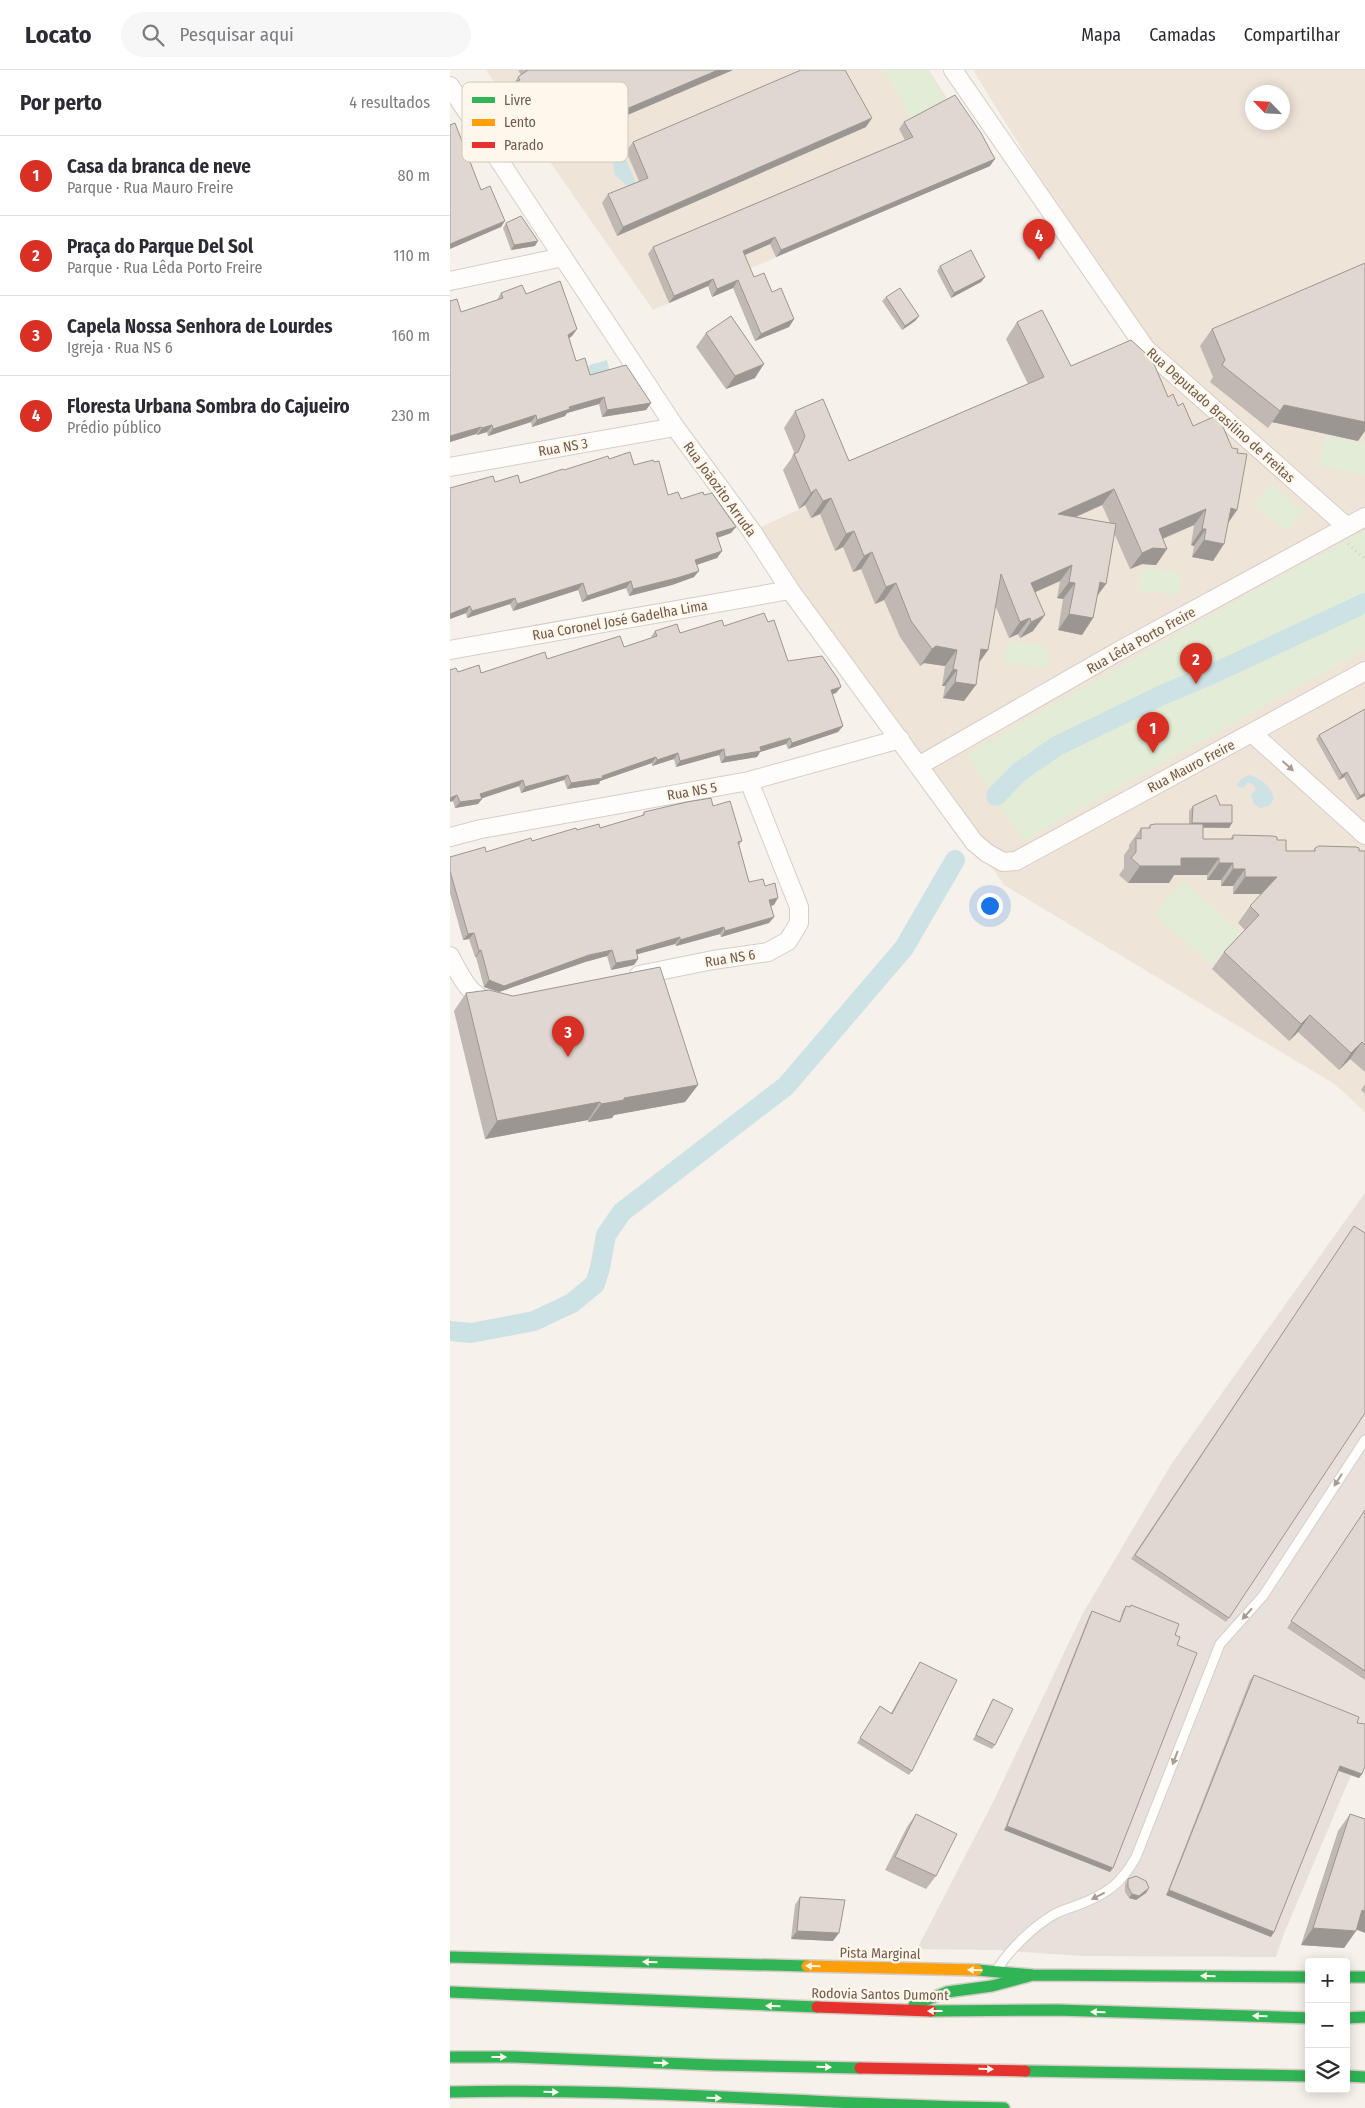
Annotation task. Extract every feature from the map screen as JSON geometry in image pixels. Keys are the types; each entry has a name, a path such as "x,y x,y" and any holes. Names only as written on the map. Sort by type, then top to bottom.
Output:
{"main road":[{"name":"Pista Marginal","path":"450,1957 997,1970 1033,1975 1305,1977"},
{"path":"901,2012 948,1992 1001,1984 1033,1975"},
{"path":"1350,1977 1365,1977"},
{"name":"Rodovia Santos Dumont","path":"450,1992 901,2012 1057,2010 1305,2018"},
{"path":"1350,2018 1365,2017"},
{"path":"450,2057 714,2065 1305,2076"},
{"path":"1350,2076 1365,2077"},
{"path":"450,2092 482,2091 609,2101 1004,2108"}],"street":[{"name":"Rua Deputado Brasilino de Freitas","path":"953,70 1146,349 1346,534"},
{"name":"Rua Joãozito Arruda","path":"453,94 462,107"},
{"name":"Rua Joãozito Arruda","path":"499,162 676,427 751,530 790,590 920,765 974,842 987,853 1003,862 1016,861"},
{"path":"450,281 563,257"},
{"name":"Rua NS 3","path":"450,467 676,427"},
{"name":"Rua Lêda Porto Freire","path":"920,765 1117,652 1346,534 1365,517"},
{"name":"Rua Coronel José Gadelha Lima","path":"450,650 790,590"},
{"name":"Rua Mauro Freire","path":"1016,861 1365,671"},
{"path":"1252,733 1365,834"},
{"name":"Rua NS 5","path":"450,837 482,829 750,781 900,739"},
{"name":"Rua NS 6","path":"626,978 713,960 768,952 788,941 795,931 799,923 799,907 750,781"},
{"path":"450,956 465,984 476,995 487,1001 504,1002"},
{"path":"476,2108 482,2091"}],"lane":[{"path":"997,1970 1010,1950 1054,1914 1089,1901 1114,1888 1126,1875 1136,1858 1220,1644 1263,1596 1365,1440"}],"path":[{"path":"1346,534 1365,558"}],"shaded area":[{"path":"486,70 929,70 990,166 653,310 550,162 628,162 628,82 494,82"},
{"path":"973,70 1365,70 1365,1112 1336,1085 1004,885 759,528 1145,349"},
{"path":"613,162 627,162 644,201 615,175"},
{"path":"607,360 610,373 591,376 588,368 590,365"},
{"path":"1249,775 1261,780 1271,790 1274,799 1269,806 1260,808 1254,804 1251,795 1256,790 1253,784 1247,783 1243,788 1236,786 1241,779"},
{"path":"1365,1193 1365,1742 1283,1936 1276,1957 1084,1956 994,1950 917,1949 993,1802 1083,1613 1172,1463"}],"green space":[{"path":"884,70 927,70 946,100 911,119"},
{"path":"1326,436 1365,444 1365,475 1319,465"},
{"path":"1271,484 1304,511 1287,532 1254,505"},
{"path":"1365,530 1365,650 1023,841 966,754"},
{"path":"1141,568 1182,573 1179,595 1138,590"},
{"path":"1007,641 1049,647 1046,669 1004,663"},
{"path":"1183,881 1241,933 1212,966 1154,914"}],"building":[{"path":"528,70 718,70 628,108 628,82 518,82 520,80 518,77"},
{"path":"801,70 845,70 872,118 623,227 608,194 648,178 633,142"},
{"path":"955,95 981,133 995,159 781,250 775,237 743,251 754,277 764,273 772,292 781,288 794,319 761,334 738,280 717,289 713,279 674,296 653,247 913,137 904,122"},
{"path":"455,123 462,141 462,162 470,162 481,190 490,186 505,221 450,244 450,125"},
{"path":"521,216 538,241 514,245 506,223"},
{"path":"971,250 985,277 954,293 940,266"},
{"path":"1365,263 1365,422 1284,405 1280,411 1222,365 1225,360 1212,329"},
{"path":"560,281 577,329 568,335 576,361 585,358 590,375 626,365 651,403 607,410 604,397 569,407 570,409 537,420 536,415 493,429 492,425 450,436 450,301 457,299 461,312 503,298 501,293 522,285 526,294"},
{"path":"900,288 919,316 905,326 886,297"},
{"path":"1042,310 1071,366 1131,340 1152,359 1168,397 1173,394 1178,406 1183,403 1193,426 1218,415 1232,448 1238,449 1237,453 1247,454 1237,510 1231,508 1224,544 1204,540 1206,529 1202,529 1206,509 1159,529 1167,549 1153,548 1142,553 1114,489 1058,514 1116,524 1106,584 1100,582 1093,618 1069,614 1075,583 1069,582 1072,565 1031,583 1045,615 1031,622 1030,618 1020,622 1001,574 988,650 981,649 976,685 955,682 957,670 953,669 957,650 936,646 932,649 911,621 896,583 886,587 872,552 864,556 854,531 846,534 831,498 823,501 816,489 811,493 794,454 798,452 805,436 795,411 823,399 849,461 1044,377 1017,322"},
{"path":"731,316 764,364 735,376 706,333"},
{"path":"630,452 634,465 653,460 654,462 659,461 668,495 678,492 681,499 703,492 704,495 712,493 736,527 716,533 722,551 695,560 699,571 633,589 631,581 587,596 583,583 517,604 515,598 472,611 470,606 450,614 450,488 493,476 495,482 518,475 520,483 608,456 609,459"},
{"path":"764,613 768,622 774,620 788,661 822,656 838,679 841,687 831,690 843,726 792,743 790,738 760,747 761,751 725,757 724,749 680,761 678,753 657,760 656,757 602,776 603,778 571,783 568,775 525,787 523,780 480,794 482,799 460,802 457,795 450,798 450,670 456,668 458,672 479,665 481,673 545,652 547,659 620,636 624,647 657,636 655,631 677,624 680,633 722,620 724,626"},
{"path":"1365,709 1365,793 1360,796 1347,772 1342,775 1319,735"},
{"path":"1216,795 1220,805 1232,805 1232,823 1192,823 1193,806"},
{"path":"711,798 713,806 730,801 742,841 738,842 749,882 763,879 765,886 775,883 778,898 769,900 774,917 725,931 724,927 680,940 680,937 636,950 638,959 616,963 612,950 589,955 504,986 489,980 474,933 468,934 450,871 450,857 485,847 486,852 531,838 532,841 576,828 577,830 599,824 600,828 644,815 644,812"},
{"path":"1203,824 1203,839 1233,839 1233,835 1273,836 1277,837 1277,840 1286,840 1286,851 1315,851 1315,848 1319,846 1356,847 1359,848 1359,851 1365,851 1365,1045 1362,1042 1351,1053 1310,1015 1301,1024 1224,952 1259,915 1250,906 1277,877 1245,877 1245,869 1233,869 1233,863 1219,863 1219,858 1181,858 1181,866 1140,866 1131,858 1136,852 1136,838 1141,839 1141,828 1150,828 1150,825"},
{"path":"660,967 698,1085 624,1098 624,1100 601,1104 600,1102 497,1121 466,993 489,990 513,996"},
{"path":"1354,1226 1365,1233 1365,1413 1229,1618 1135,1555"},
{"path":"1365,1510 1365,1671 1291,1621"},
{"path":"1131,1605 1179,1624 1175,1635 1180,1637 1177,1645 1197,1653 1113,1868 1007,1826 1092,1611 1120,1622 1126,1606 1130,1607"},
{"path":"920,1662 957,1680 912,1771 860,1738 880,1706 892,1714"},
{"path":"1254,1675 1359,1717 1357,1723 1365,1724 1365,1766 1362,1774 1340,1766 1274,1932 1169,1890"},
{"path":"993,1699 1013,1709 995,1745 976,1735"},
{"path":"916,1814 957,1834 936,1876 895,1857"},
{"path":"1350,1814 1365,1819 1365,1911 1362,1910 1356,1931 1313,1928"},
{"path":"1136,1876 1146,1881 1149,1888 1139,1896 1132,1894 1128,1887 1128,1879"},
{"path":"800,1897 845,1900 839,1933 797,1931"}],"waterway":[{"path":"996,796 1019,772 1057,746 1162,695 1212,674 1365,603"},
{"path":"450,1331 471,1333 534,1321 572,1303 595,1284 606,1235 622,1212 786,1086 904,948 955,860"}],"traffic: fast":[{"path":"450,1957 807,1966"},
{"path":"977,1970 1033,1975 1305,1977"},
{"path":"914,2005 947,1992 992,1986 1033,1975"},
{"path":"1350,1977 1365,1977"},
{"path":"450,1992 817,2007"},
{"path":"931,2011 1057,2010 1305,2018"},
{"path":"1350,2018 1365,2017"},
{"path":"450,2057 514,2057 714,2065 860,2068"},
{"path":"1025,2071 1305,2076"},
{"path":"1350,2076 1365,2077"},
{"path":"450,2092 519,2091 658,2094 1004,2108"}],"traffic: slow":[{"path":"807,1966 977,1970"}],"traffic: jam":[{"path":"817,2007 931,2011"},
{"path":"860,2068 1025,2071"}],"place":[{"name":"Floresta Urbana Sombra do Cajueiro","path":"1039,260"},
{"name":"Praça do Parque Del Sol","path":"1196,684"},
{"name":"Casa da branca de neve","path":"1153,753"},
{"name":"Capela Nossa Senhora de Lourdes","path":"568,1057"}]}
